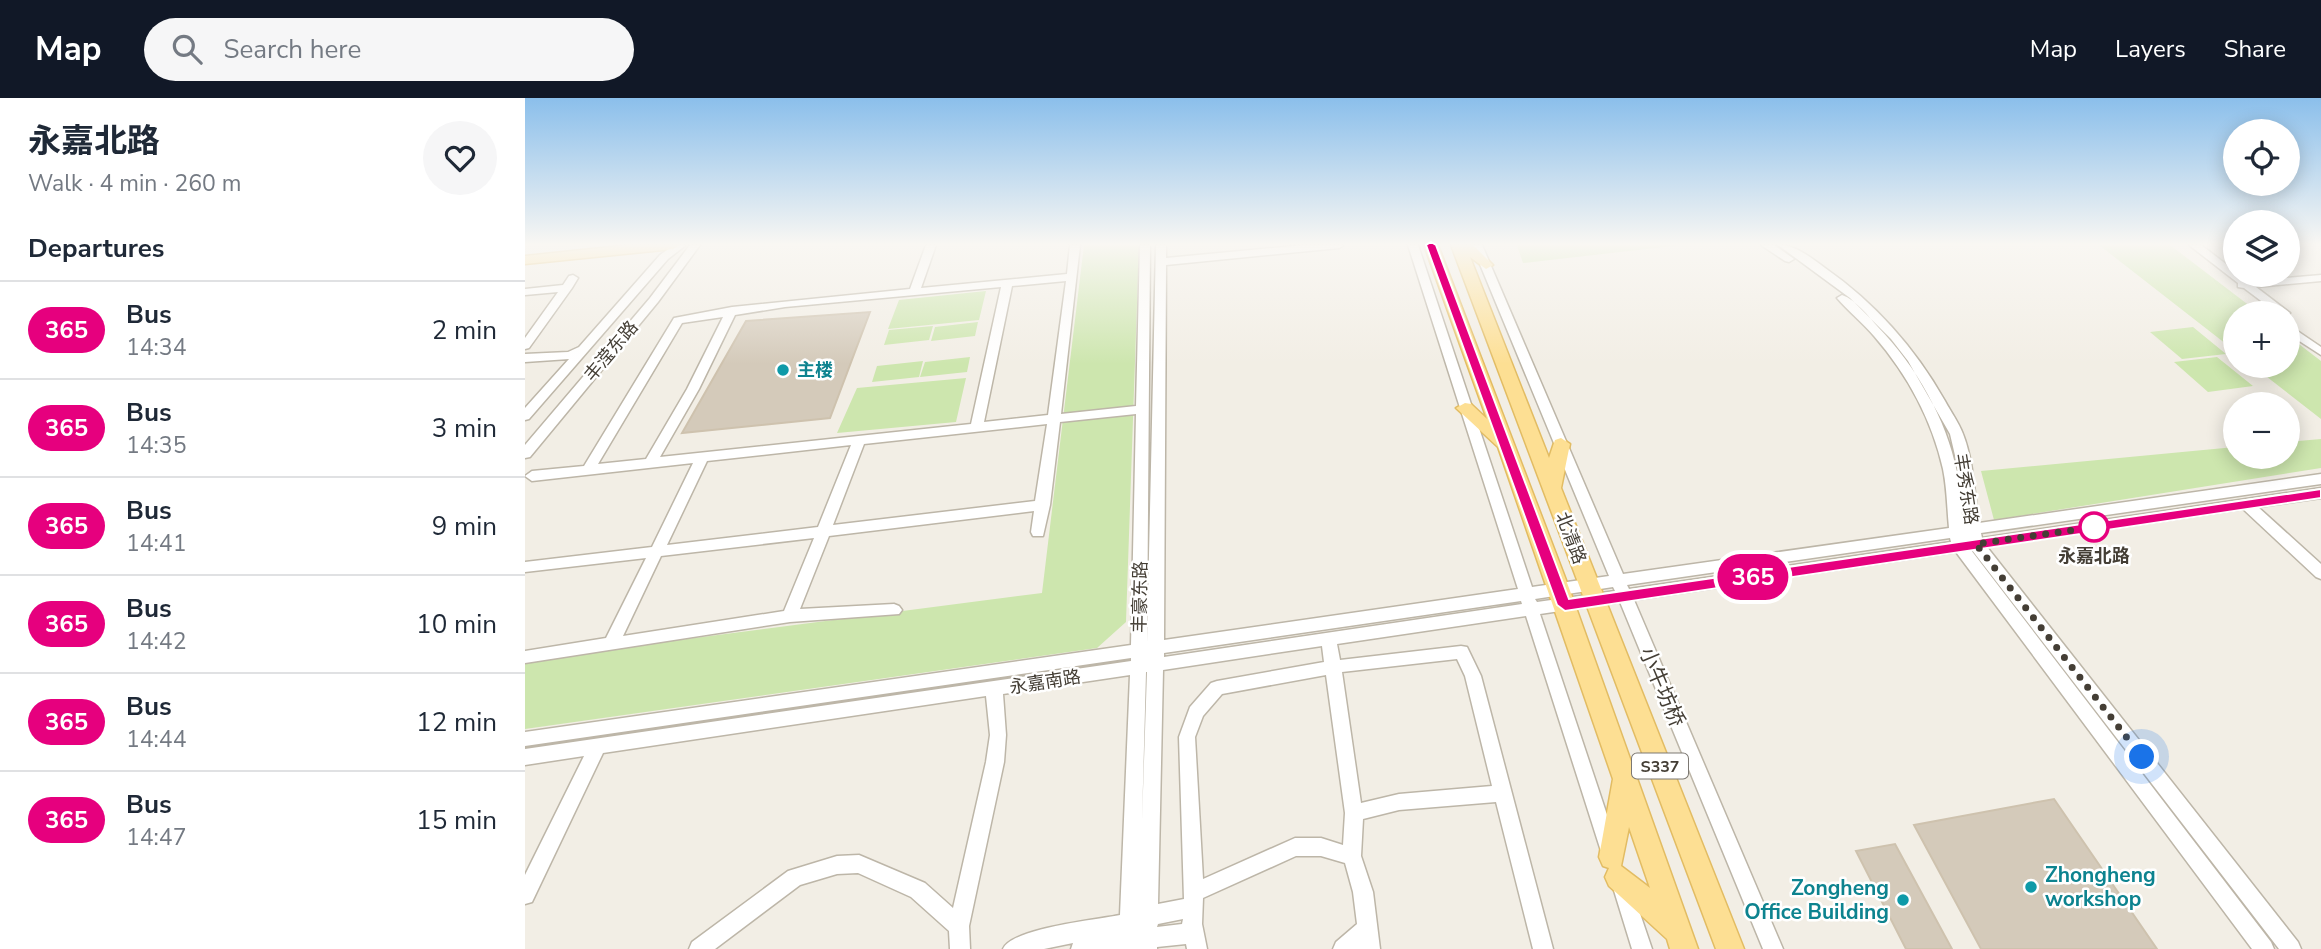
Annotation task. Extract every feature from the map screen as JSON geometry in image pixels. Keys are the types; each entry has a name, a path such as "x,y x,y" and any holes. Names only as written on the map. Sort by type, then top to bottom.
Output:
{"main road":[{"name":"北清路","path":"1446,285 1562,597 1681,940"},
{"name":"北清路","path":"1473,285 1730,949"},
{"path":"1465,408 1506,446"},
{"path":"1552,488 1561,444"},
{"path":"1624,776 1615,867 1681,940"}],"street":[{"path":"525,292 561,285"},
{"path":"525,346 569,285"},
{"name":"丰滢东路","path":"525,416 640,285"},
{"name":"丰滢东路","path":"525,454 665,285"},
{"path":"915,291 917,285"},
{"path":"588,470 678,320 732,310 979,285"},
{"path":"977,427 1006,285"},
{"path":"1038,533 1070,285"},
{"name":"丰豪东路","path":"1138,936 1145,285"},
{"name":"丰豪东路","path":"1138,936 1156,665 1161,285"},
{"path":"1426,285 1643,949"},
{"name":"北清路","path":"1494,285 1621,587"},
{"name":"丰秀东路","path":"1826,285 1853,308 1905,366 1938,432 1950,471 1958,539 2264,949"},
{"name":"丰秀东路","path":"1838,285 1865,306 1895,336 1918,366 1957,434 1967,474 1974,537 2291,949"},
{"path":"2235,287 2253,301"},
{"path":"2250,287 2269,301"},
{"path":"650,464 693,389 732,310"},
{"path":"2300,325 2321,341"},
{"path":"2300,337 2321,352"},
{"path":"525,358 570,355 582,350"},
{"path":"532,476 1143,409"},
{"path":"790,616 859,441"},
{"path":"611,644 702,458"},
{"path":"1974,537 2321,479"},
{"path":"1592,592 1958,539 2247,505 2321,493"},
{"path":"525,567 823,529 1043,505"},
{"path":"2247,505 2321,573"},
{"name":"小牛坊桥","path":"1621,587 1773,949"},
{"name":"永嘉南路","path":"525,739 1139,649 1592,592"},
{"name":"永嘉南路","path":"525,757 1329,640 1528,601"},
{"path":"525,657 790,616 894,610"},
{"path":"1329,640 1353,813 1352,856 1363,892 1367,939 1343,949"},
{"path":"1009,948 1023,943 1138,936 1195,941 1187,737 1196,712 1217,688 1332,667 1461,652 1473,676 1543,949"},
{"path":"960,949 959,926 995,762 998,735 993,690"},
{"path":"525,895 598,746"},
{"path":"1353,813 1399,802 1502,793"},
{"path":"1081,949 1138,936 1193,900 1295,847 1321,847 1352,856"},
{"path":"699,949 795,877 837,865 859,864 918,890 959,926"}],"green space":[{"path":"1079,285 1138,285 1126,622 1097,648 525,729 525,660 1042,593"},
{"path":"2150,285 2222,285 2243,301 2223,301 2223,342"},
{"path":"986,291 979,320 888,329 899,300"},
{"path":"978,322 975,336 931,341 935,327"},
{"path":"933,326 929,340 884,345 889,330"},
{"path":"2193,327 2223,354 2182,359 2150,332"},
{"path":"2300,345 2321,361 2321,419 2300,403 2300,392 2286,392 2268,378 2300,378"},
{"path":"970,357 967,372 920,377 925,362"},
{"path":"2217,357 2223,362 2223,378 2243,378 2253,386 2208,392 2174,362"},
{"path":"923,361 919,377 872,382 877,366"},
{"path":"966,378 956,422 837,433 857,388"},
{"path":"2321,439 2321,468 1994,520 1981,471 2223,448 2223,469 2300,469 2300,441"}],"building":[{"name":"主楼","path":"870,312 830,418 682,433 746,321"},
{"name":"Zhongheng workshop","path":"2054,799 2157,949 1981,949 1914,825"},
{"name":"Zongheng Office Building","path":"1895,844 1952,949 1906,949 1856,851"}],"bus line":[{"name":"365","path":"1446,285 1565,605 2321,493"}],"place":[{"name":"主楼","path":"783,370"},
{"name":"永嘉北路","path":"2094,527"},
{"name":"Zhongheng workshop","path":"2031,887"},
{"name":"Zongheng Office Building","path":"1903,900"}],"route":[{"path":"2094,527 2101,526 1976,544 2142,757"}]}
